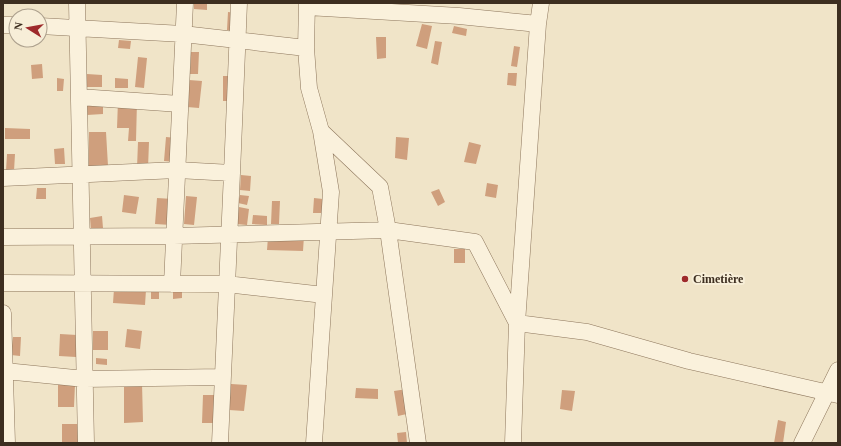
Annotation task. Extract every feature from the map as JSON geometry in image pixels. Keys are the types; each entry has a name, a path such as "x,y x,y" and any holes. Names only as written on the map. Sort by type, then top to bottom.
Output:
{"street":[{"path":"77,3 86,443"},
{"path":"172,284 185,3"},
{"path":"220,443 239,3"},
{"path":"513,443 517,323 540,3"},
{"path":"314,443 331,192 321,131 309,88 306,48 307,5 459,16 538,24"},
{"path":"48,26 183,34 306,48"},
{"path":"79,97 180,104"},
{"path":"321,131 380,187 388,230 418,443"},
{"path":"3,178 177,170 232,173"},
{"path":"3,237 229,235 388,230 475,242 517,323"},
{"path":"3,283 226,284 324,295"},
{"path":"3,313 7,443"},
{"path":"517,323 587,332 689,361 832,394"},
{"path":"802,443 832,394 838,370"},
{"path":"5,371 85,379 222,377"},
{"path":"3,440 7,443"}],"building":[{"path":"194,3 207,3 207,10 194,9"},
{"path":"228,12 237,13 236,31 227,30"},
{"path":"422,24 432,26 427,49 416,46"},
{"path":"454,26 467,29 466,36 452,33"},
{"path":"376,37 386,37 386,58 377,59"},
{"path":"119,40 131,41 130,49 118,48"},
{"path":"435,41 442,42 438,65 431,63"},
{"path":"514,46 520,47 517,67 511,66"},
{"path":"191,52 199,52 198,74 190,74"},
{"path":"138,57 147,58 144,88 135,87"},
{"path":"42,64 43,78 32,79 31,65"},
{"path":"508,73 517,73 516,86 507,85"},
{"path":"87,74 102,75 102,87 87,87"},
{"path":"223,76 232,76 232,101 223,101"},
{"path":"57,78 64,79 63,91 57,91"},
{"path":"115,78 128,79 128,88 115,88"},
{"path":"189,80 202,81 199,108 187,107"},
{"path":"118,101 137,101 136,141 128,141 129,128 117,128"},
{"path":"87,104 103,104 103,114 87,115"},
{"path":"5,128 30,129 30,139 5,139"},
{"path":"89,132 106,132 108,166 89,167"},
{"path":"166,137 177,138 175,162 164,161"},
{"path":"396,137 409,138 407,160 395,158"},
{"path":"138,142 149,142 148,168 137,168"},
{"path":"469,142 481,145 476,164 464,162"},
{"path":"64,148 65,164 55,164 54,149"},
{"path":"7,154 15,154 14,171 6,171"},
{"path":"241,175 251,176 250,191 240,190"},
{"path":"487,183 498,185 496,198 485,196"},
{"path":"37,188 46,188 46,199 36,199"},
{"path":"439,189 445,202 438,206 431,192"},
{"path":"124,195 139,197 136,214 122,212"},
{"path":"240,195 249,196 247,205 238,203"},
{"path":"186,196 197,197 194,225 184,224"},
{"path":"157,198 173,199 171,225 155,224"},
{"path":"314,198 323,199 322,213 313,213"},
{"path":"272,201 280,201 279,224 271,224"},
{"path":"239,207 249,209 247,225 236,224"},
{"path":"253,215 267,216 267,225 252,224"},
{"path":"102,216 103,228 91,230 90,218"},
{"path":"304,236 303,251 267,250 268,237"},
{"path":"454,249 465,249 465,263 454,263"},
{"path":"114,289 146,290 145,305 113,303"},
{"path":"173,289 182,289 182,298 173,299"},
{"path":"151,290 159,290 159,299 151,299"},
{"path":"127,329 142,331 140,349 125,347"},
{"path":"93,331 108,331 108,350 93,350"},
{"path":"60,334 77,335 76,357 59,356"},
{"path":"13,337 21,337 20,356 11,355"},
{"path":"96,358 107,359 107,365 96,364"},
{"path":"124,383 142,383 143,422 124,423"},
{"path":"58,384 75,384 74,407 58,407"},
{"path":"231,384 247,385 244,411 229,410"},
{"path":"356,388 378,389 378,399 355,398"},
{"path":"407,389 411,413 398,416 394,391"},
{"path":"562,390 575,391 572,411 560,409"},
{"path":"203,395 218,395 217,423 202,423"},
{"path":"778,420 786,422 783,443 774,443"},
{"path":"62,424 78,424 78,443 62,443"},
{"path":"406,432 407,443 398,443 397,433"}],"place":[{"name":"Cimetière","path":"685,279"}]}
